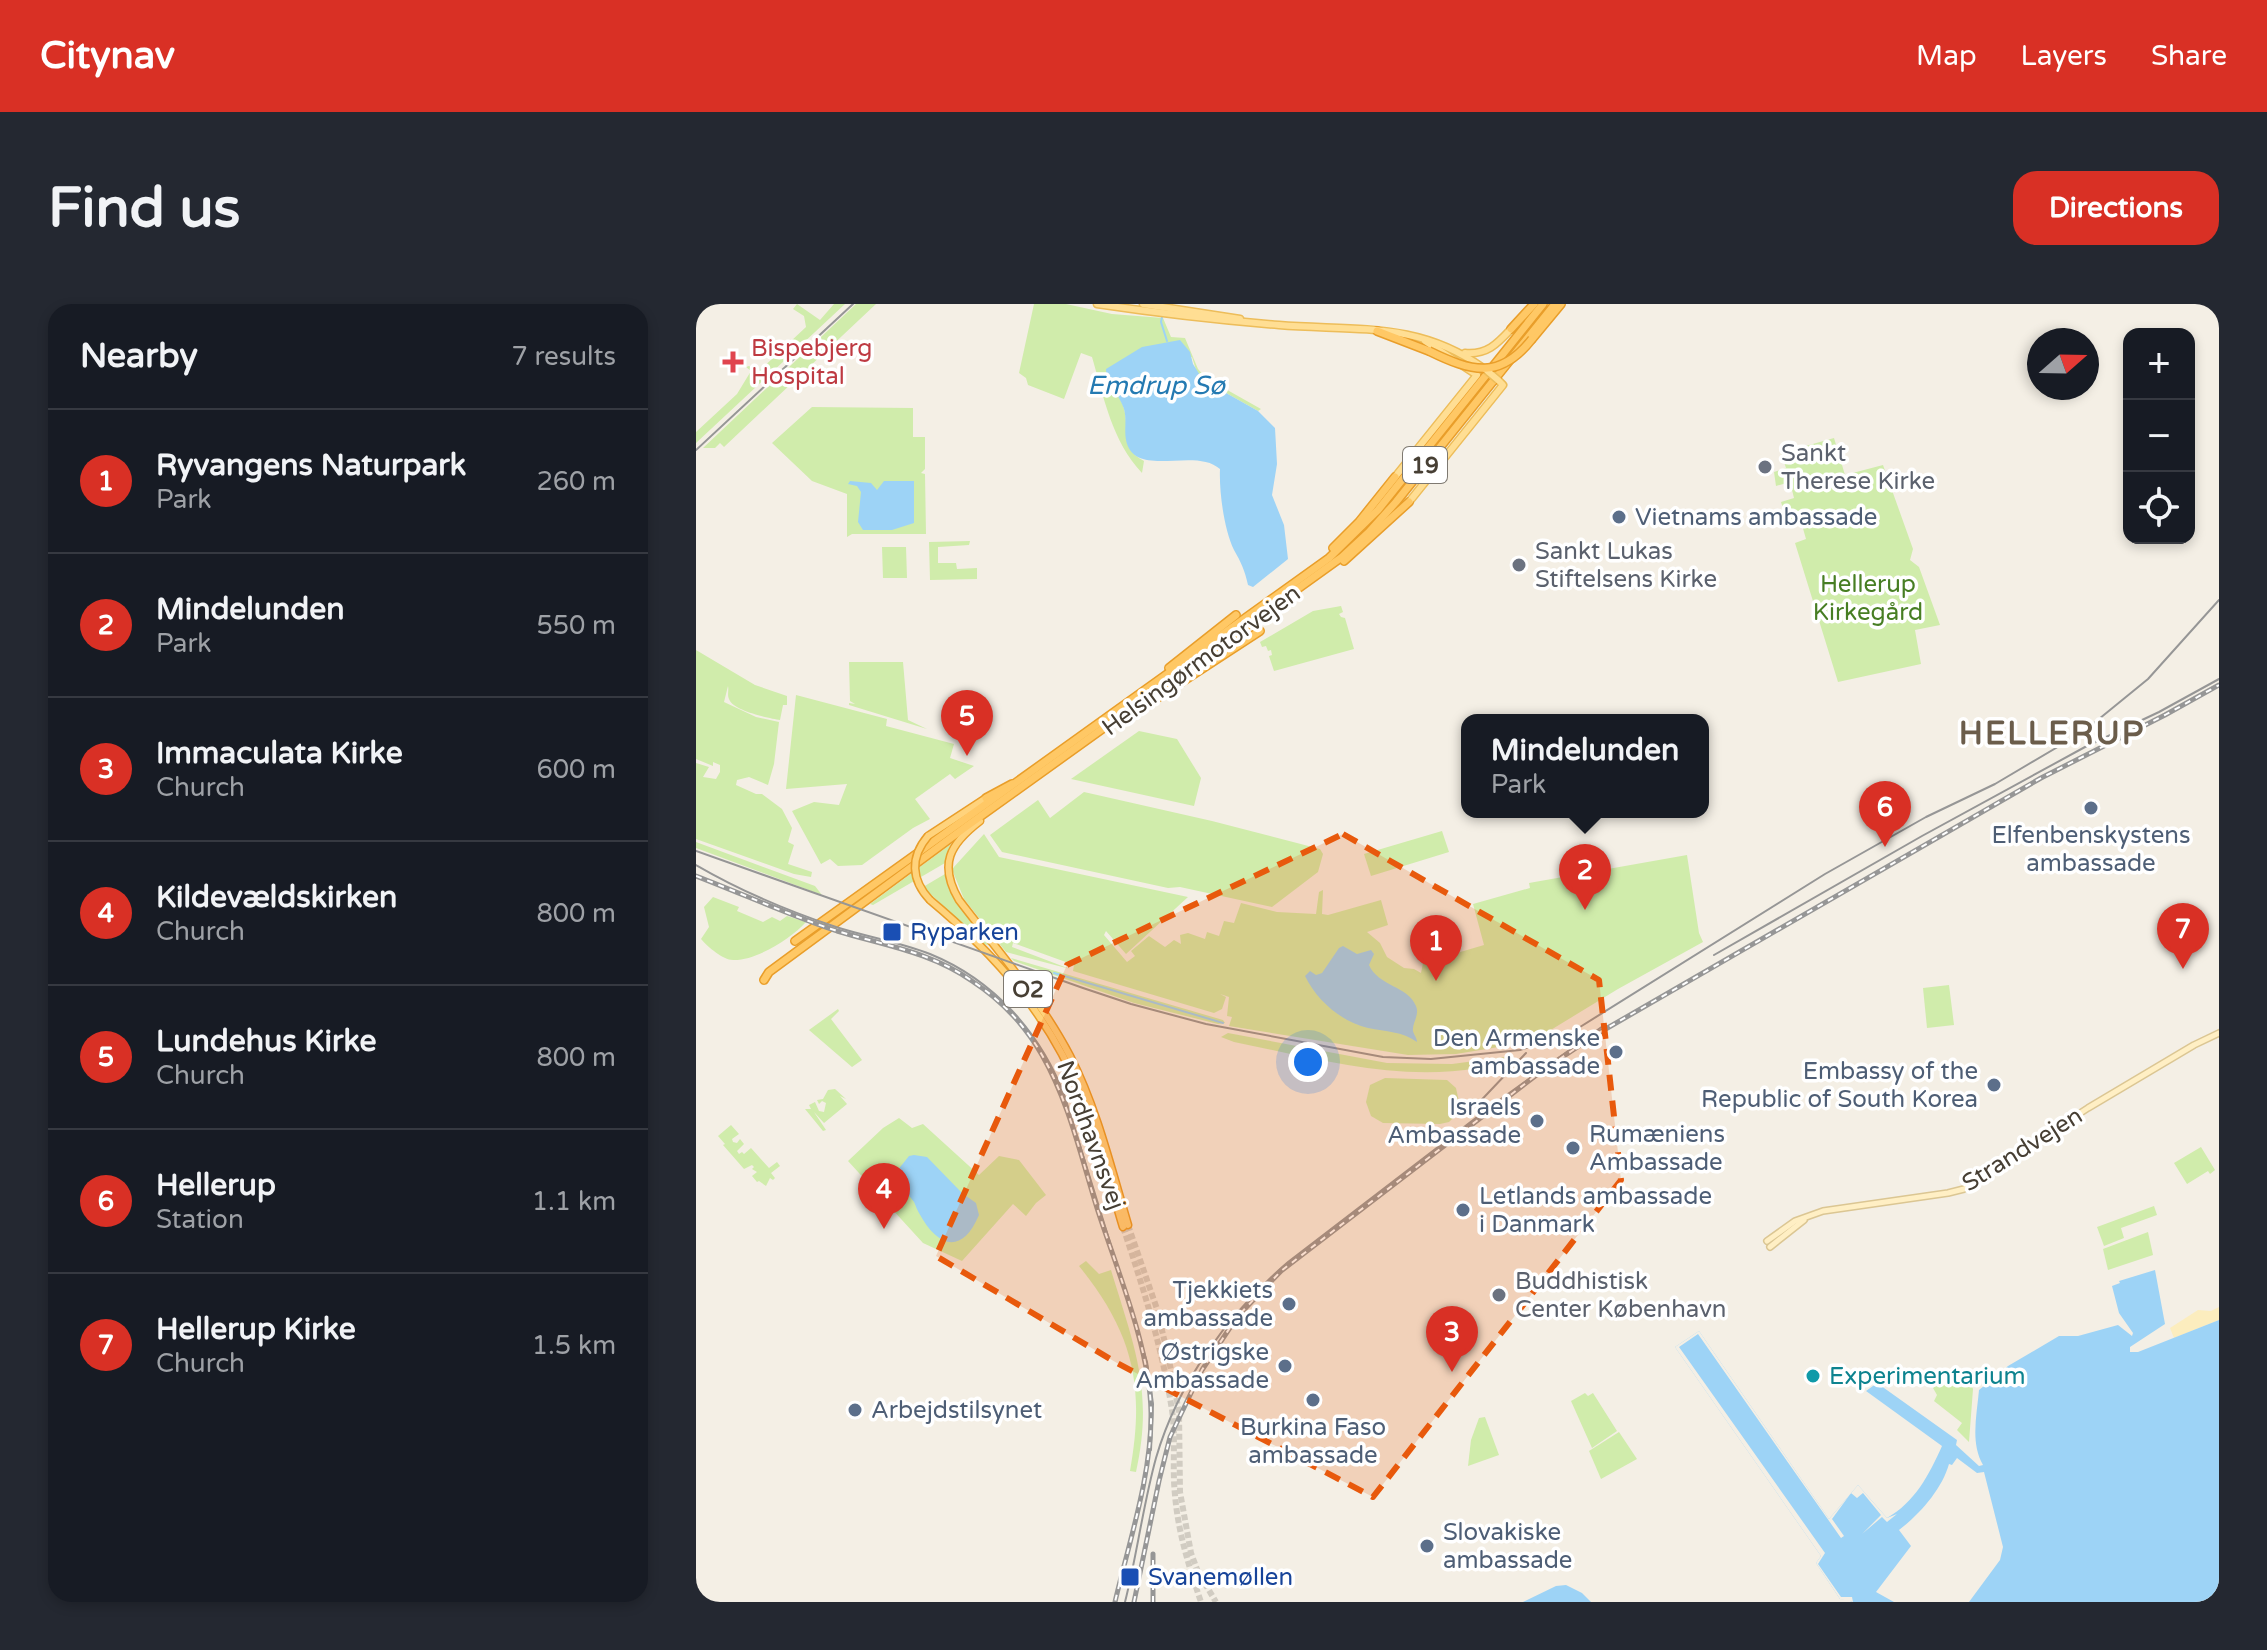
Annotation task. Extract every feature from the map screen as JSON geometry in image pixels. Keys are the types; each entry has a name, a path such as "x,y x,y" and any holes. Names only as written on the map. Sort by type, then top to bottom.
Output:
{"highway":[{"path":"1511,329 1534,304"},
{"name":"Helsingørmotorvejen","path":"764,980 769,972 1134,698 1329,558 1372,516 1543,304"},
{"name":"Helsingørmotorvejen","path":"795,941 888,874 1095,735 1342,557 1369,532 1555,304"},
{"path":"1377,331 1459,364 1491,368 1516,359 1561,304"},
{"path":"1282,593 1351,531 1395,477"},
{"path":"1276,607 1337,567 1409,502"},
{"path":"1134,698 1236,615"},
{"path":"1095,735 1163,696 1260,631"},
{"name":"O2","path":"986,798 1021,784"},
{"name":"Nordhavnsvej","path":"986,798 928,836 916,854 914,870 919,886 1003,968 1050,1033 1087,1110 1125,1226 1092,1108 1069,1054 1029,990 959,900 949,877 950,856 959,839 1021,784"}],"main road":[{"path":"1097,304 1251,322 1377,331 1434,340 1460,352 1501,383 1409,502"},
{"path":"1143,304 1251,322"},
{"path":"1460,352 1486,352 1511,329"},
{"path":"1395,477 1477,375 1422,339"},
{"name":"Strandvejen","path":"1769,1244 1807,1217 1833,1209 1964,1189 2088,1108 2219,1033"}],"highlighted area":[{"path":"1343,834 1599,980 1621,1180 1373,1497 1117,1363 936,1256 1067,965"}],"green space":[{"path":"797,304 820,320 834,304 845,304 696,443 696,432 737,394 751,371 746,367 758,372 806,327 804,316 793,309"},
{"path":"856,304 876,304 724,447 720,443 715,448 703,448"},
{"path":"1034,304 1066,304 1112,314 1163,318 1171,337 1185,338 1198,369 1206,378 1261,409 1258,411 1203,380 1192,357 1108,381 1125,412 1128,443 1144,461 1142,473 1116,433 1092,357 1081,353 1064,399 1028,385 1026,378 1019,373"},
{"path":"812,407 913,408 913,437 925,437 925,469 921,473 925,474 926,534 852,534 847,537 847,494 812,481 772,443"},
{"name":"Hellerup Kirkegård","path":"1834,438 1845,475 1883,465 1913,549 1910,560 1919,567 1940,625 1915,630 1921,664 1838,682 1795,543 1806,539 1800,518 1787,522 1781,502 1794,498 1790,482 1776,486 1774,472 1786,468 1781,453"},
{"path":"970,541 969,545 938,547 938,563 956,563 957,569 977,568 977,579 930,580 929,542"},
{"path":"882,547 906,547 907,578 883,578"},
{"path":"1341,606 1343,612 1339,614 1345,618 1354,649 1274,671 1269,656 1272,655 1271,650 1262,647 1260,642 1313,611"},
{"path":"696,650 755,685 787,696 787,705 783,705 780,720 737,707 729,699 728,686 724,702 756,717 779,722 768,785 749,777 737,780 736,785 762,794 782,809 792,828 788,842 794,845 788,864 812,872 811,877 794,874 696,839 696,763 709,767 703,777 716,779 720,765 713,762 713,766 696,759"},
{"path":"849,662 903,662 908,720 927,729 849,705 855,704 850,701"},
{"path":"796,695 887,719 886,726 954,744 950,758 974,766 955,779 950,774 915,799 930,819 862,865 838,866 830,859 821,864 792,811 814,802 839,805 847,784 786,789"},
{"path":"1139,731 1177,739 1201,778 1194,806 1071,779"},
{"path":"1084,792 1320,849 1323,854 1318,872 1272,907 1002,852 990,835 1038,800 1050,818"},
{"path":"1442,831 1449,852 1371,876 1364,854"},
{"path":"984,834 999,857 1188,897 1126,954 1106,931 1104,935 1127,962 1135,956 1131,951 1149,936 1165,947 1174,940 1181,944 1180,935 1188,933 1205,939 1207,932 1219,936 1224,921 1234,923 1241,903 1277,912 1316,914 1319,892 1323,890 1322,914 1381,900 1388,925 1367,932 1380,943 1387,957 1404,968 1421,973 1423,963 1484,945 1473,904 1530,888 1529,883 1687,855 1703,942 1536,1039 1456,1054 1408,1055 1229,1026 1232,1017 1227,1016 1229,997 1220,994 1226,997 1222,1009 1214,1013 1073,971 1074,965 1013,943 1012,947 1070,969 1006,952 964,899 953,872 953,868"},
{"path":"696,842 815,886 822,895 696,848"},
{"path":"951,844 945,863 870,904"},
{"path":"945,874 955,898 994,947 984,944 923,887"},
{"path":"713,897 739,907 737,911 763,922 772,917 780,921 787,916 806,922 782,942 762,953 729,959 701,939 709,927 704,907"},
{"path":"1011,958 1225,1023 1218,1024 1134,1003"},
{"path":"1949,985 1954,1025 1927,1028 1923,988"},
{"path":"838,1009 831,1019 862,1060 852,1067 809,1030"},
{"path":"1228,1033 1387,1063 1452,1064 1505,1057 1490,1066 1447,1072 1386,1070 1325,1061 1221,1037"},
{"path":"1385,1078 1447,1080 1456,1088 1459,1102 1456,1115 1449,1122 1440,1124 1383,1123 1371,1116 1366,1102 1370,1085"},
{"path":"835,1089 847,1104 824,1123 814,1112 826,1130 823,1131 805,1109 811,1109 809,1105 815,1102 819,1111 824,1112 826,1103 822,1101 819,1104 817,1100 823,1099 828,1090"},
{"path":"899,1118 912,1128 923,1124 979,1175 999,1156 1019,1160 1046,1195 1026,1216 1013,1204 962,1261 923,1243 848,1161 883,1128"},
{"path":"731,1125 739,1134 732,1139 733,1142 737,1143 740,1139 744,1144 737,1151 739,1154 751,1148 769,1168 777,1162 780,1166 771,1173 775,1178 770,1178 766,1186 752,1176 757,1172 752,1165 744,1169 723,1145 718,1136"},
{"path":"2201,1147 2215,1170 2187,1184 2174,1163"},
{"path":"2154,1206 2157,1215 2121,1228 2124,1238 2104,1246 2097,1227"},
{"path":"2148,1232 2153,1255 2108,1270 2103,1249"},
{"path":"1086,1261 1099,1274 1111,1270 1134,1346 1143,1417 1136,1472 1130,1471 1136,1413 1131,1362 1112,1315 1079,1266"},
{"path":"1965,1369 1973,1389 1969,1442 1957,1430 1962,1423 1934,1401 1937,1395 1933,1388 1961,1383 1960,1378 1952,1379 1951,1371"},
{"path":"1585,1393 1588,1396 1593,1393 1617,1431 1592,1448 1571,1401"},
{"path":"1485,1417 1499,1455 1468,1466 1471,1440 1479,1418"},
{"path":"1619,1432 1637,1459 1601,1479 1589,1451"}],"sand":[{"path":"2219,1307 2219,1320 2174,1338 2170,1328 2198,1310 2211,1311"}],"water":[{"name":"Emdrup Sø","path":"1180,340 1190,352 1203,380 1258,411 1275,428 1277,464 1272,495 1284,525 1288,559 1253,587 1248,585 1227,532 1220,469 1196,460 1153,461 1141,458 1131,452 1126,440 1124,409 1106,369 1142,347"},
{"path":"850,481 871,483 877,490 884,481 914,481 914,523 892,530 863,530 858,522 861,492 857,486 848,484"},
{"path":"1343,946 1357,954 1371,950 1374,954 1369,965 1373,972 1412,999 1417,1009 1413,1031 1417,1042 1400,1034 1349,1021 1316,994 1305,976 1310,971 1316,975 1322,973"},
{"path":"909,1156 927,1157 976,1203 979,1215 972,1228 958,1241 942,1240 934,1234 900,1184 897,1171"},
{"path":"2155,1270 2165,1324 2130,1347 2130,1352 2138,1352 2219,1320 2219,1602 1969,1602 2000,1560 2003,1547 1984,1472 1977,1473 1957,1458 1952,1465 1949,1464 1929,1500 1899,1530 1911,1546 1876,1592 1894,1602 1840,1599 1816,1563 1821,1556 1675,1347 1699,1331 1829,1519 1858,1485 1887,1518 1906,1504 1920,1487 1942,1446 1866,1391 1877,1383 1957,1440 1956,1445 1979,1466 1983,1465 1975,1438 1979,1390 2008,1366 2059,1336 2078,1336 2118,1325 2132,1336 2119,1313 2112,1286"},
{"path":"1566,1585 1591,1602 1523,1602 1556,1586"}],"pier":[{"path":"1699,1331 1829,1519 1850,1494 1832,1519 1844,1536 1841,1538 1698,1334 1679,1347 1825,1553 1818,1564 1841,1597 1852,1597 1853,1602 1840,1599 1816,1563 1821,1556 1675,1347"},
{"path":"1858,1485 1887,1518 1897,1514 1887,1522 1882,1517 1862,1534 1881,1515 1863,1493 1857,1498 1851,1493"}],"waterway":[{"path":"1162,317 1167,341"},
{"path":"1054,973 1223,1023"}],"tunnel":[{"path":"1128,1225 1157,1309 1179,1412 1180,1492 1191,1553 1216,1602"},
{"path":"1123,1227 1151,1317 1168,1387 1173,1421 1176,1509 1201,1602"}],"tram line":[{"path":"696,450 853,304"},
{"path":"696,851 1083,988 1206,1024 1383,1057 1431,1059 1520,1050 1572,1032 1825,874 1926,817 1995,784 2083,732 2148,679 2219,600"},
{"path":"1714,955 1922,836 2085,747 2219,679"},
{"path":"696,865 800,914 919,950 953,965 995,994 1029,1030 1065,1097 1147,1362 1153,1404 1151,1450"},
{"path":"1125,1602 1151,1476 1166,1430 1192,1376 1226,1326 1288,1262 1494,1104 1603,1026"},
{"path":"1471,1111 1526,1053"}],"railway":[{"path":"1134,1602 1170,1437 1202,1370 1237,1317 1281,1271 1543,1070 1597,1034 2041,778 2219,685"},
{"path":"696,876 819,925 906,950 956,971 1002,1005 1020,1023 1042,1055 1074,1130 1139,1336 1149,1387 1148,1459 1115,1602"},
{"path":"1153,1554 1153,1602"}],"place":[{"name":"Bispebjerg Hospital","path":"733,362"},
{"name":"Sankt Therese Kirke","path":"1765,467"},
{"name":"Vietnams ambassade","path":"1619,517"},
{"name":"Sankt Lukas Stiftelsens Kirke","path":"1519,565"},
{"name":"Lundehus Kirke","path":"967,756"},
{"name":"Elfenbenskystens ambassade","path":"2091,808"},
{"name":"Hellerup","path":"1885,847"},
{"name":"Mindelunden","path":"1585,910"},
{"name":"Ryparken","path":"892,932"},
{"name":"Hellerup Kirke","path":"2183,969"},
{"name":"Ryvangens Naturpark","path":"1436,981"},
{"name":"Den Armenske ambassade","path":"1616,1052"},
{"name":"Embassy of the Republic of South Korea","path":"1994,1085"},
{"name":"Israels Ambassade","path":"1537,1121"},
{"name":"Rumæniens Ambassade","path":"1573,1148"},
{"name":"Letlands ambassade i Danmark","path":"1463,1210"},
{"name":"Kildevældskirken","path":"884,1229"},
{"name":"Buddhistisk Center København","path":"1499,1295"},
{"name":"Tjekkiets ambassade","path":"1289,1304"},
{"name":"Østrigske Ambassade","path":"1285,1366"},
{"name":"Immaculata Kirke","path":"1452,1372"},
{"name":"Experimentarium","path":"1813,1376"},
{"name":"Burkina Faso ambassade","path":"1313,1400"},
{"name":"Arbejdstilsynet","path":"855,1410"},
{"name":"Slovakiske ambassade","path":"1427,1546"},
{"name":"Svanemøllen","path":"1130,1577"}],"district":[{"name":"HELLERUP","path":"2052,733"}]}
